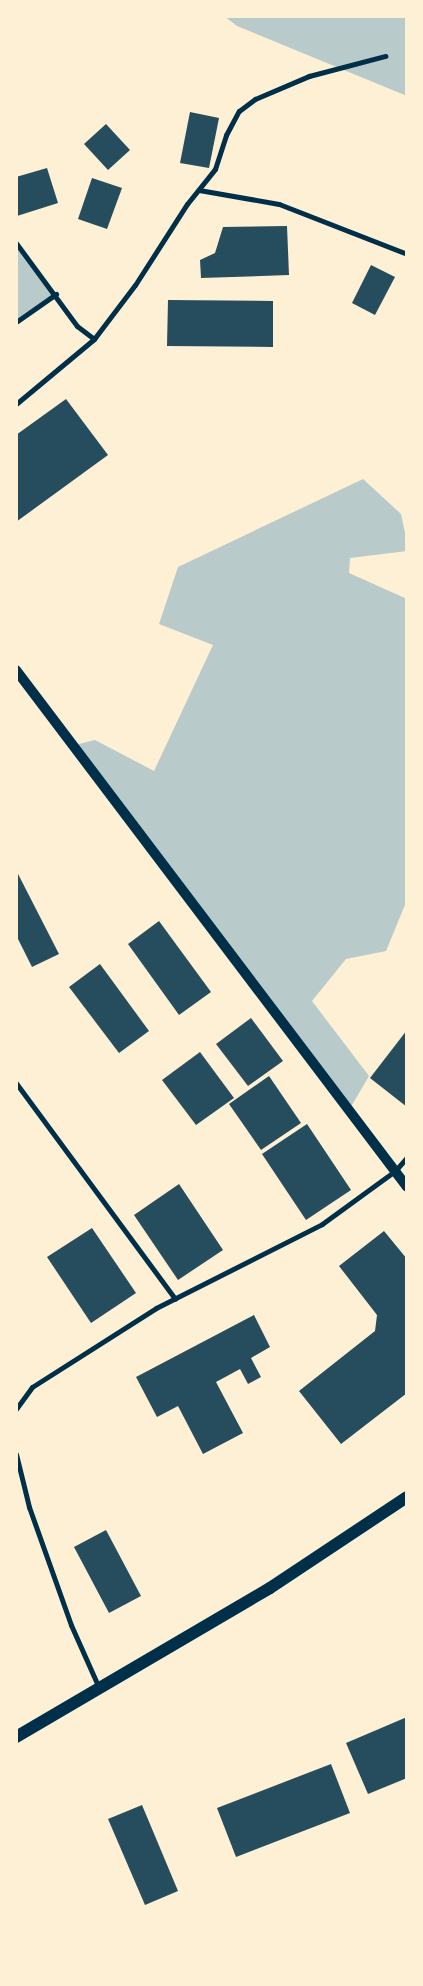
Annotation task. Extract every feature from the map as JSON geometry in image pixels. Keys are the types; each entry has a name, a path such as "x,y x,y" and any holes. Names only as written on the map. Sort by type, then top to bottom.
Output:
{"main road":[{"path":"16,670 407,1187"},
{"path":"16,1737 270,1588 404,1501 407,1490"}],"street":[{"path":"16,404 94,339 198,190 215,170 226,135 239,112 255,99 309,76 385,56"},
{"path":"198,190 280,204 407,254"},
{"path":"16,243 56,294 77,326 94,339"},
{"path":"16,322 56,294"},
{"path":"16,1083 175,1299"},
{"path":"16,1409 32,1387 175,1299 322,1224 395,1171 407,1156"},
{"path":"16,1454 29,1507 71,1625 99,1688"}],"shaded area":[{"path":"224,16 407,16 407,96 237,26"},
{"path":"16,243 56,294 16,322"},
{"path":"363,479 401,514 407,542 407,551 350,558 349,573 407,599 407,900 386,951 346,959 312,1001 369,1076 349,1110 71,746 95,740 154,771 213,645 159,624 178,567"}],"building":[{"path":"190,112 219,118 209,168 180,163"},
{"path":"106,124 130,150 108,170 84,144"},
{"path":"47,168 58,203 17,216 16,177"},
{"path":"92,178 122,188 107,229 78,219"},
{"path":"287,226 289,275 201,278 200,260 215,253 223,227"},
{"path":"371,265 395,277 375,315 352,303"},
{"path":"168,300 273,301 273,347 167,346"},
{"path":"66,399 108,455 16,522 16,435"},
{"path":"16,870 59,954 32,967 16,935"},
{"path":"159,921 211,992 179,1015 128,944"},
{"path":"100,964 149,1031 119,1053 69,987"},
{"path":"251,1018 283,1061 248,1086 216,1044"},
{"path":"407,1030 407,1107 370,1078"},
{"path":"200,1052 234,1098 196,1125 162,1080"},
{"path":"269,1076 301,1123 261,1150 229,1104"},
{"path":"307,1124 351,1190 306,1220 262,1154"},
{"path":"179,1184 223,1250 178,1280 134,1215"},
{"path":"92,1228 136,1293 91,1323 47,1257"},
{"path":"384,1231 407,1259 407,1393 341,1444 299,1391 375,1331 377,1315 339,1266"},
{"path":"254,1315 270,1347 251,1358 261,1377 248,1384 240,1369 216,1382 243,1433 203,1454 178,1406 157,1417 136,1377"},
{"path":"106,1530 141,1596 109,1613 74,1547"},
{"path":"407,1717 407,1778 368,1794 346,1743"},
{"path":"331,1764 350,1813 236,1857 217,1808"},
{"path":"142,1805 178,1891 145,1905 108,1819"}]}
